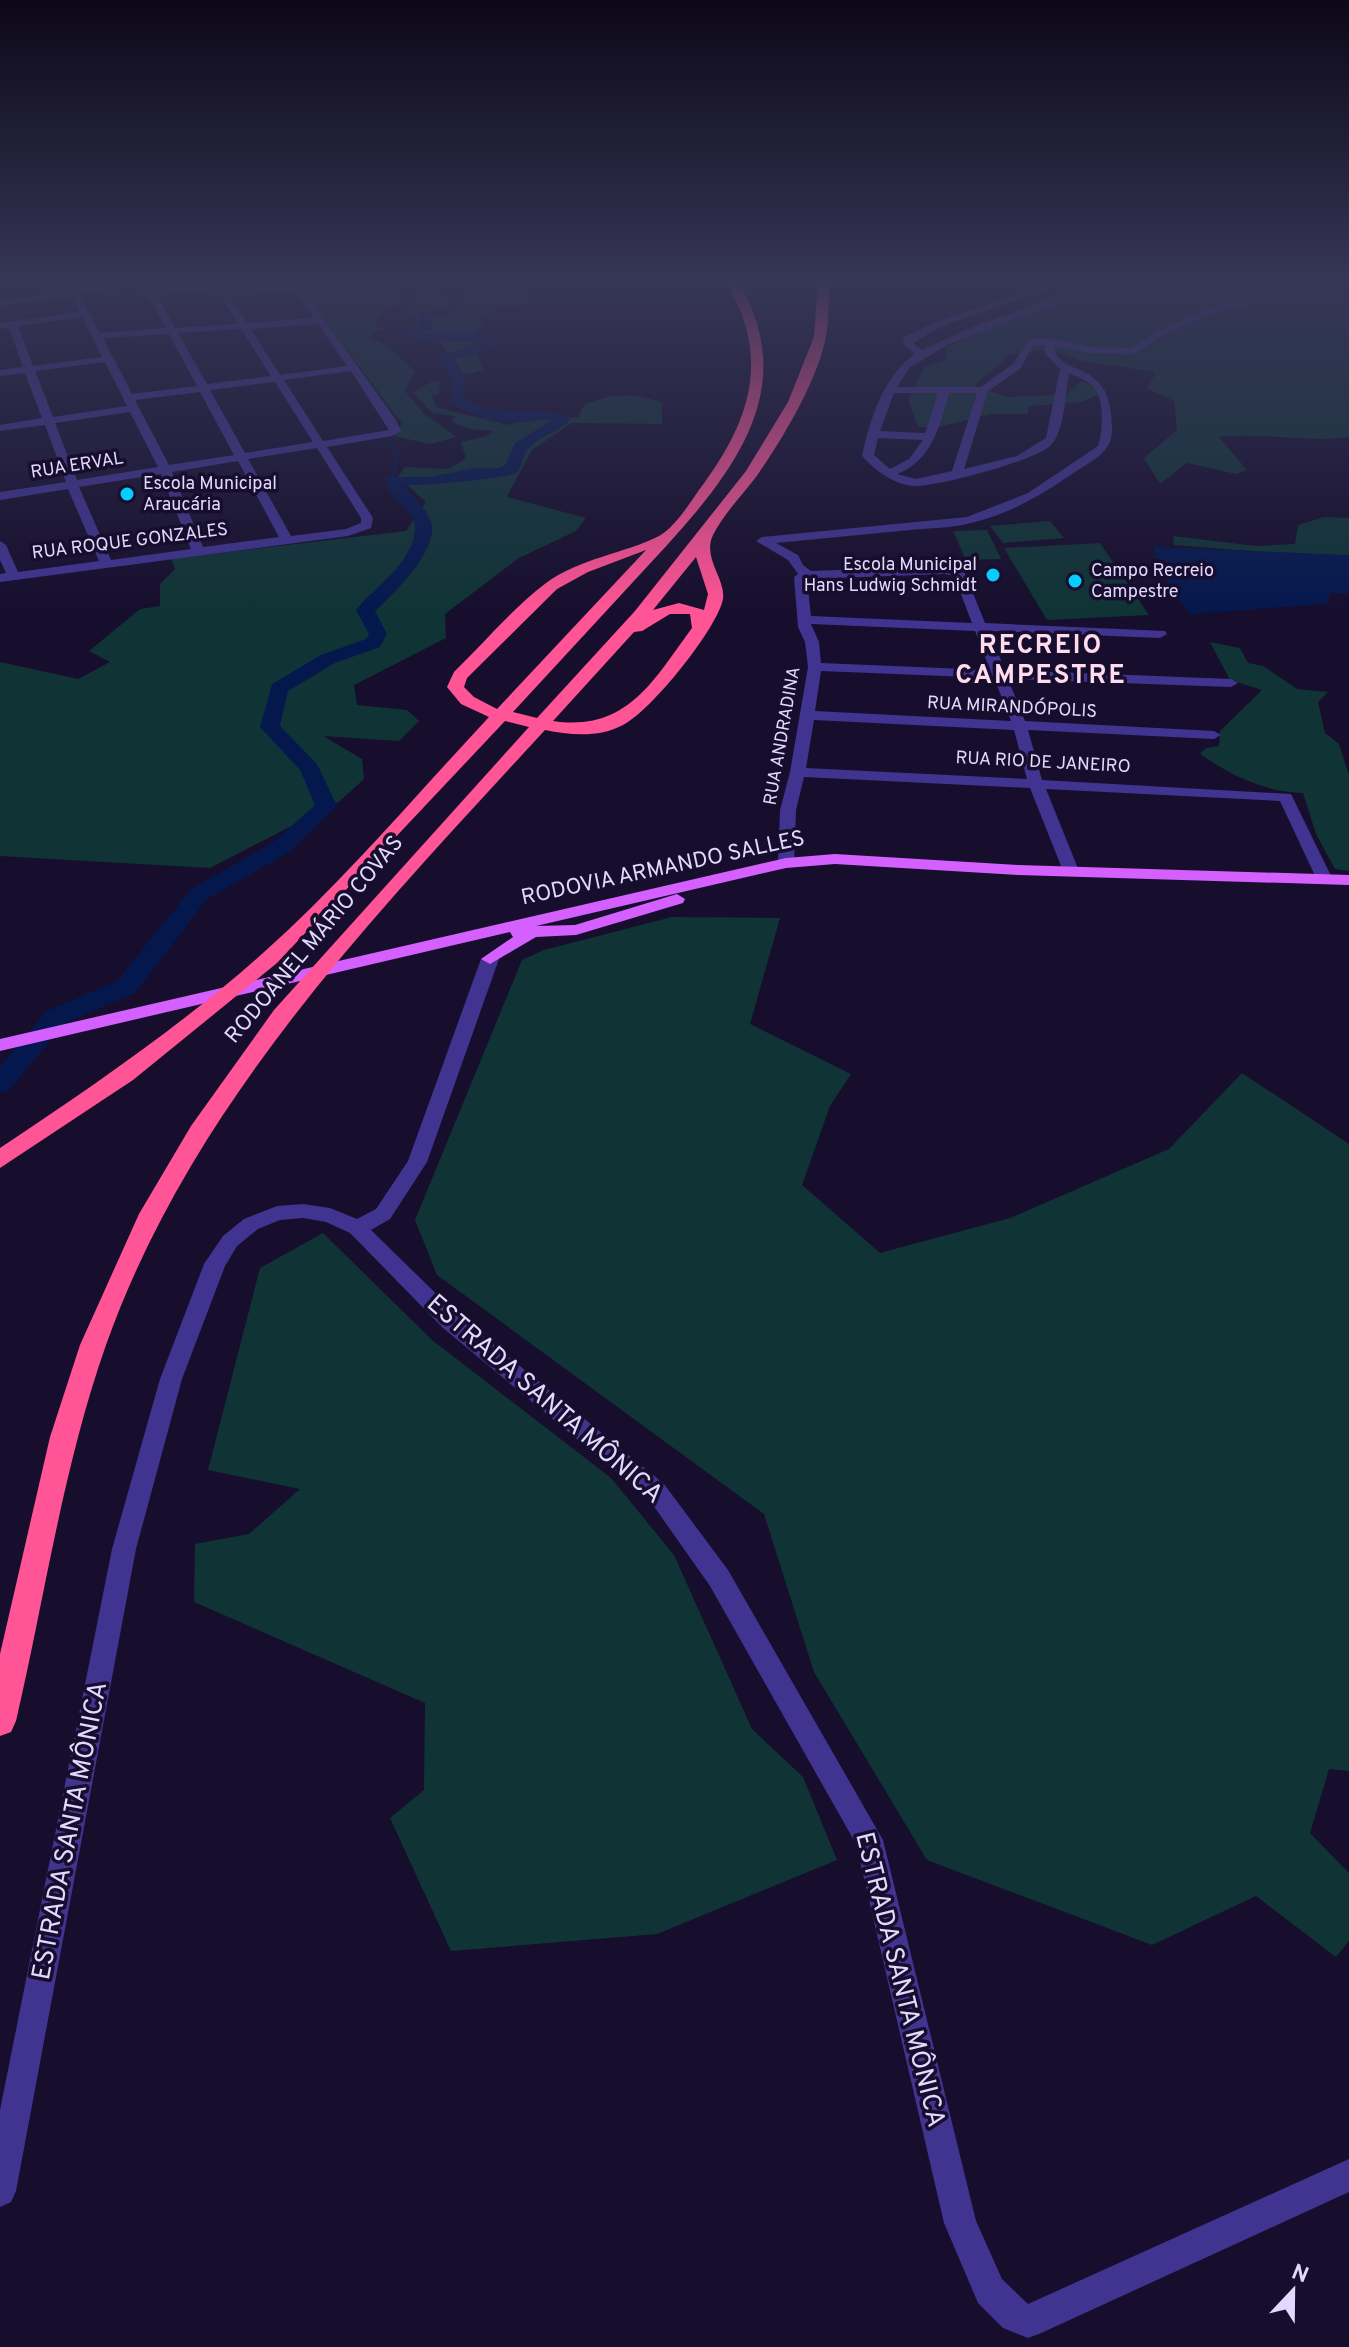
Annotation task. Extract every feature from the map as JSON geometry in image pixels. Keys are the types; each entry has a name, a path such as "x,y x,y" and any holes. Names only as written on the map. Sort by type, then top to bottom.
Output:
{"highway":[{"name":"RODOANEL MÁRIO COVAS","path":"0,1160 76,1111 249,977 345,883 671,533 726,464 749,417 753,392"},
{"name":"RODOANEL MÁRIO COVAS","path":"0,1721 55,1474 93,1345 153,1208 220,1096 282,1015 704,537 760,462 798,392"},
{"path":"671,533 633,552 573,573 543,594 460,676 455,687 459,694 484,711 555,727 600,727 616,722 635,707 700,629 716,603 704,565 704,537"},
{"path":"543,594 557,588 587,591 594,601 575,635"},
{"path":"608,648 667,608 697,611 700,629"}],"main road":[{"name":"RODOVIA ARMANDO SALLES","path":"0,1045 552,916 737,877 786,863 844,859 1071,871 1349,880"},
{"path":"498,946 530,933 576,930 737,877"},
{"path":"439,943 484,950 530,933 552,916"},
{"path":"498,946 552,916"},
{"path":"476,934 492,939 498,946"}],"street":[{"path":"40,392 106,562"},
{"path":"124,392 166,471 198,551"},
{"path":"0,428 52,421 189,392"},
{"path":"204,392 245,458 287,540"},
{"path":"287,392 324,446"},
{"name":"RUA ERVAL","path":"0,496 381,437 395,431 369,392"},
{"path":"891,392 868,456 899,480 916,483 1021,459 1045,446 1051,438 1060,392"},
{"path":"932,392 953,392"},
{"path":"890,473 917,461 930,437 944,392"},
{"path":"957,473 983,392"},
{"path":"1071,871 1035,782 1020,726 959,574 946,570 808,575 797,567 794,558 762,541 969,520 1032,496 1103,448 1107,439 1105,392"},
{"path":"874,434 930,437"},
{"name":"RUA ROQUE GONZALES","path":"6,577 361,530 367,525 367,518 324,446"},
{"path":"0,545 6,577"},
{"name":"RUA ANDRADINA","path":"786,863 788,810 798,772 815,667 800,577 808,575"},
{"path":"805,620 1160,634"},
{"path":"815,667 1231,683"},
{"name":"RUA MIRANDÓPOLIS","path":"808,715 1214,735"},
{"name":"RUA RIO DE JANEIRO","path":"798,772 1286,797 1325,880"},
{"path":"357,1228 383,1214 417,1162 498,946"},
{"name":"ESTRADA SANTA MÔNICA","path":"0,2191 124,1549 171,1379 215,1264 230,1241 251,1224 290,1212 330,1215 357,1228 451,1322 656,1491 719,1578 869,1840 960,2223 990,2291 1015,2316 1028,2321 1039,2317 1349,2175"}],"green space":[{"path":"378,392 405,392 425,415 457,437 430,444 394,436 402,424"},
{"path":"413,392 439,392 432,396 436,407 508,425 529,419 578,417 584,405 604,398 623,395 642,397 662,403 662,424 572,423 532,450 507,497 586,518 576,531 519,558 445,614 446,638 354,685 357,705 407,710 419,721 399,741 323,736 362,759 364,779 340,801 210,868 0,856 0,662 78,679 110,662 89,651 140,609 160,606 160,584 175,569 171,559 406,531 426,502 398,477 405,467 447,469 466,459 461,442 488,436 493,431 469,429 452,422 454,416 432,413"},
{"path":"912,392 991,392 1007,397 1105,392 1082,402 1029,406 1028,414 991,414 939,427 918,427 908,399"},
{"path":"1153,392 1349,392 1349,437 1219,437 1247,470 1236,474 1187,463 1160,484 1144,458 1177,430 1174,401"},
{"path":"1324,517 1349,518 1349,559 1174,545 1173,536 1256,546 1295,544 1298,525"},
{"path":"1050,521 1064,538 1003,543 990,526"},
{"path":"987,530 1001,559 966,560 953,531"},
{"name":"Campo Recreio Campestre","path":"1100,543 1149,615 1047,620 1004,548"},
{"path":"1210,642 1240,648 1248,663 1263,666 1297,689 1328,692 1318,702 1325,733 1339,744 1349,775 1349,871 1335,869 1316,834 1303,793 1248,781 1200,754 1206,748 1219,746 1220,731 1262,690 1230,680"},
{"path":"672,917 780,918 750,1024 851,1074 830,1106 802,1185 880,1253 1010,1218 1169,1149 1242,1073 1349,1144 1349,1771 1329,1769 1310,1833 1349,1873 1349,1941 1336,1957 1256,1896 1152,1945 927,1860 814,1672 764,1514 437,1275 415,1220 522,960 544,950"},
{"path":"323,1233 432,1340 611,1478 674,1555 752,1729 803,1777 837,1860 657,1934 451,1951 390,1818 424,1790 425,1703 194,1602 195,1544 249,1534 300,1489 208,1470 260,1268"}],"shaded area":[{"path":"1153,547 1349,555 1349,594 1331,593 1326,604 1189,614 1160,571"}],"waterway":[{"path":"0,1084 56,1017 126,987 199,894 280,848 326,806 310,768 270,727 279,688 328,659 373,643 378,634 365,610 400,579 424,532 421,518 393,480 430,482 474,473 503,473 512,468 521,446 562,420 547,414 520,418 477,411 455,399 456,392"},
{"path":"387,440 397,454 393,480"}],"place":[{"name":"Escola Municipal Araucária","path":"127,494"},
{"name":"Escola Municipal Hans Ludwig Schmidt","path":"993,575"},
{"name":"Campo Recreio Campestre","path":"1075,581"}],"district":[{"name":"RECREIO CAMPESTRE","path":"1041,661"}]}
